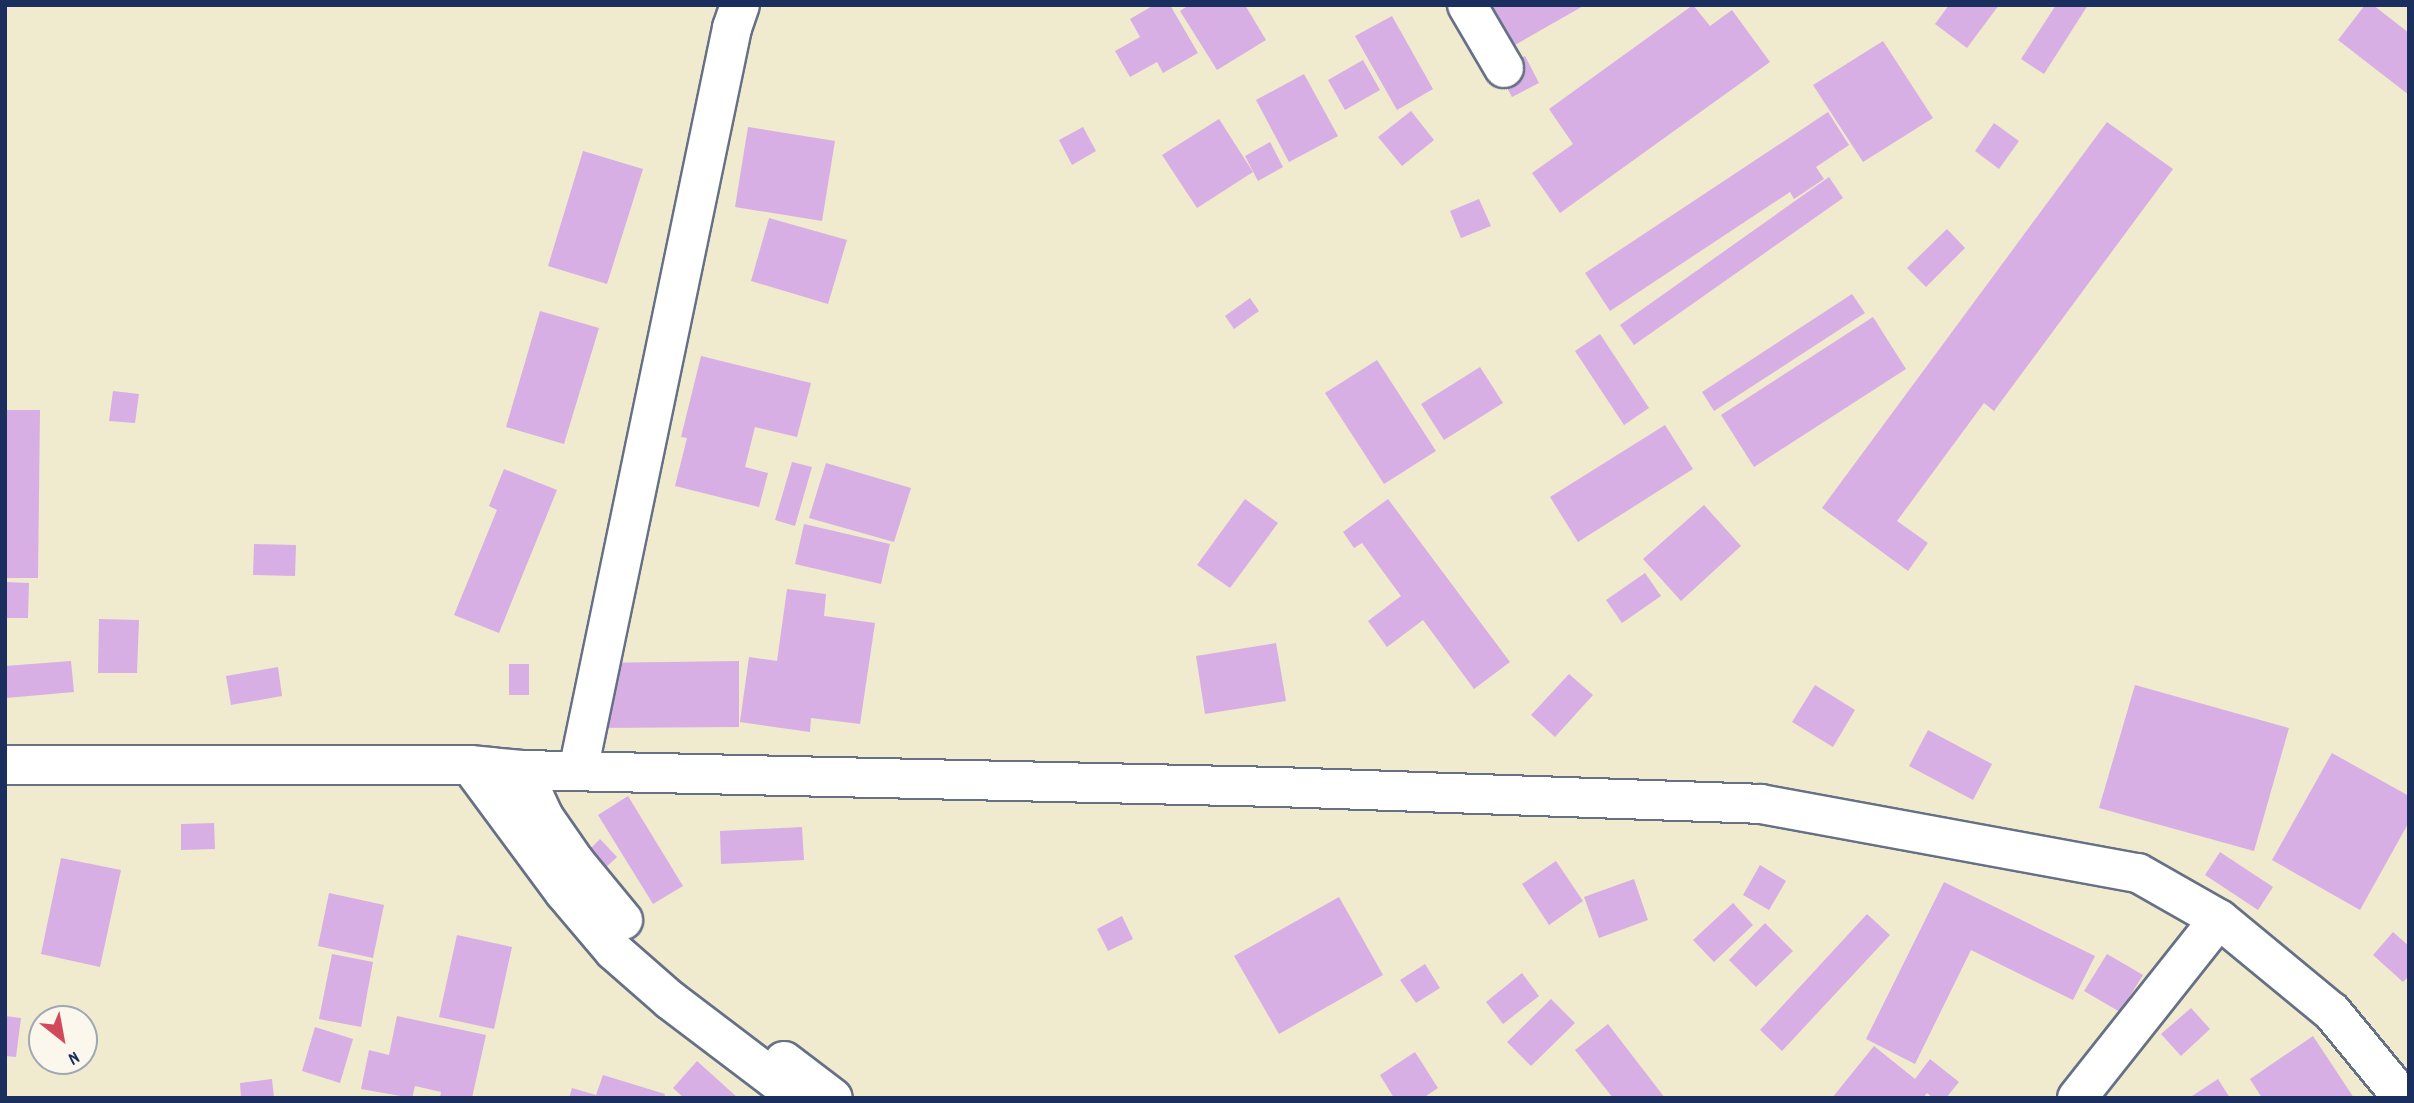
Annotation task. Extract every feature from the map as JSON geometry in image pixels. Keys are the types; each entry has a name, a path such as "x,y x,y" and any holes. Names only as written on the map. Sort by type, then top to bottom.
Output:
{"street":[{"path":"578,771 732,28 740,5"},
{"path":"1467,5 1504,68"},
{"path":"5,765 470,765 522,770 1278,787 1761,804 2138,873 2219,919 2332,1012 2403,1098"},
{"path":"470,765 565,892 614,951 670,1000 799,1098"},
{"path":"522,770 544,817 576,863 634,933 785,1062 833,1098"},
{"path":"2077,1098 2219,919"}],"building":[{"path":"1154,5 1170,5 1198,53 1163,73 1157,62 1130,77 1115,51 1140,37 1130,19"},
{"path":"1189,5 1245,5 1266,40 1217,70 1180,11"},
{"path":"1476,5 1585,5 1478,66 1451,19"},
{"path":"1693,5 1710,26 1732,10 1770,62 1560,213 1532,173 1573,144 1549,109"},
{"path":"1949,5 1999,5 1967,48 1935,24"},
{"path":"2056,5 2088,5 2044,74 2021,59"},
{"path":"2365,5 2373,5 2409,33 2409,95 2338,40"},
{"path":"1392,16 1433,89 1397,110 1355,36"},
{"path":"1883,41 1933,118 1863,162 1813,85"},
{"path":"1525,56 1539,83 1512,97 1498,71"},
{"path":"1363,60 1380,90 1345,110 1328,80"},
{"path":"1304,74 1338,136 1289,162 1256,100"},
{"path":"1411,111 1434,140 1402,166 1378,137"},
{"path":"1828,112 1849,145 1816,167 1824,179 1794,199 1790,192 1610,311 1585,273"},
{"path":"1219,119 1253,172 1197,208 1162,155"},
{"path":"2107,122 2173,169 1994,411 1984,403 1897,521 1928,543 1908,571 1822,508"},
{"path":"1994,123 2019,141 1999,169 1975,151"},
{"path":"748,127 835,141 822,221 735,207"},
{"path":"1083,127 1096,151 1072,165 1059,140"},
{"path":"1270,142 1283,167 1258,181 1245,156"},
{"path":"583,151 643,169 607,284 548,266"},
{"path":"1829,177 1843,198 1634,345 1620,325"},
{"path":"1479,199 1491,226 1461,238 1450,211"},
{"path":"769,218 847,240 828,304 751,281"},
{"path":"1947,229 1965,248 1926,287 1907,268"},
{"path":"1852,294 1865,313 1714,411 1702,392"},
{"path":"1250,298 1259,311 1234,329 1225,316"},
{"path":"540,311 599,328 564,444 506,427"},
{"path":"1873,317 1906,369 1754,467 1721,415"},
{"path":"1600,334 1649,408 1624,425 1575,351"},
{"path":"701,356 811,383 797,437 755,427 745,467 768,473 759,507 675,486 687,438 681,437"},
{"path":"1377,360 1436,451 1384,484 1325,393"},
{"path":"1480,367 1503,403 1444,440 1421,404"},
{"path":"113,391 139,394 135,423 109,421"},
{"path":"5,410 40,410 38,578 5,578"},
{"path":"1665,425 1693,469 1578,542 1550,497"},
{"path":"792,462 812,467 795,526 775,520"},
{"path":"826,463 911,488 894,542 809,518"},
{"path":"504,469 557,490 499,633 454,615 497,510 489,506"},
{"path":"1245,499 1278,523 1230,588 1197,565"},
{"path":"1388,499 1510,662 1474,689 1423,620 1387,647 1368,621 1401,596 1362,543 1354,548 1343,532"},
{"path":"1704,505 1741,546 1681,601 1643,559"},
{"path":"804,524 890,544 881,584 795,564"},
{"path":"254,544 296,545 295,576 253,575"},
{"path":"1645,573 1661,596 1622,623 1606,600"},
{"path":"5,582 29,583 28,618 5,618"},
{"path":"787,589 826,594 824,616 875,623 860,724 811,718 810,732 740,722 749,657 777,661"},
{"path":"99,619 139,620 137,673 98,673"},
{"path":"1276,643 1286,701 1205,714 1196,656"},
{"path":"71,661 74,692 6,698 5,666"},
{"path":"739,661 739,727 592,728 591,663"},
{"path":"509,664 529,664 529,695 509,695"},
{"path":"278,667 282,696 231,705 226,676"},
{"path":"1569,674 1593,695 1555,737 1531,715"},
{"path":"1815,685 1855,710 1833,747 1792,722"},
{"path":"2135,685 2289,728 2254,851 2099,808"},
{"path":"1928,730 1992,764 1973,800 1909,766"},
{"path":"2332,753 2409,796 2409,822 2360,910 2272,860"},
{"path":"628,796 683,886 653,904 598,815"},
{"path":"214,823 215,849 181,850 181,824"},
{"path":"802,827 804,860 721,864 720,831"},
{"path":"600,839 617,857 601,872 584,855"},
{"path":"2220,852 2273,887 2258,910 2205,875"},
{"path":"61,858 121,870 100,967 41,954"},
{"path":"1556,861 1583,901 1549,925 1522,884"},
{"path":"1760,865 1786,881 1769,910 1743,895"},
{"path":"1634,879 1648,920 1599,938 1584,897"},
{"path":"1944,882 2095,956 2073,1000 1971,950 1915,1064 1866,1039"},
{"path":"329,893 384,905 373,958 318,946"},
{"path":"1339,897 1383,975 1279,1034 1234,956"},
{"path":"1733,903 1753,925 1714,962 1693,940"},
{"path":"1867,914 1890,935 1782,1051 1760,1030"},
{"path":"1122,916 1133,939 1108,951 1097,929"},
{"path":"1765,923 1793,951 1756,987 1729,960"},
{"path":"2393,932 2409,946 2409,976 2403,982 2373,955"},
{"path":"457,935 512,947 494,1029 439,1017"},
{"path":"332,954 373,962 361,1027 319,1019"},
{"path":"2107,954 2143,975 2120,1012 2084,991"},
{"path":"1425,964 1440,988 1416,1003 1400,980"},
{"path":"1522,973 1539,996 1503,1024 1486,1002"},
{"path":"1551,999 1575,1023 1531,1066 1507,1042"},
{"path":"2191,1008 2210,1029 2181,1056 2161,1034"},
{"path":"5,1016 21,1018 16,1057 5,1056"},
{"path":"397,1016 486,1035 472,1098 440,1098 441,1092 415,1086 412,1098 361,1089 369,1050 389,1055"},
{"path":"1608,1024 1665,1098 1613,1098 1575,1050"},
{"path":"315,1027 353,1039 340,1083 302,1071"},
{"path":"2313,1036 2354,1098 2262,1098 2250,1079"},
{"path":"1874,1046 1915,1079 1930,1059 1959,1082 1946,1098 1933,1098 1927,1093 1923,1098 1832,1098"},
{"path":"1415,1052 1438,1088 1423,1098 1394,1098 1380,1075"},
{"path":"697,1061 738,1098 684,1098 673,1088"},
{"path":"603,1075 665,1094 664,1098 569,1098 572,1088 596,1095"},
{"path":"272,1079 274,1098 241,1098 240,1083"},
{"path":"2218,1079 2230,1098 2189,1098"}]}
